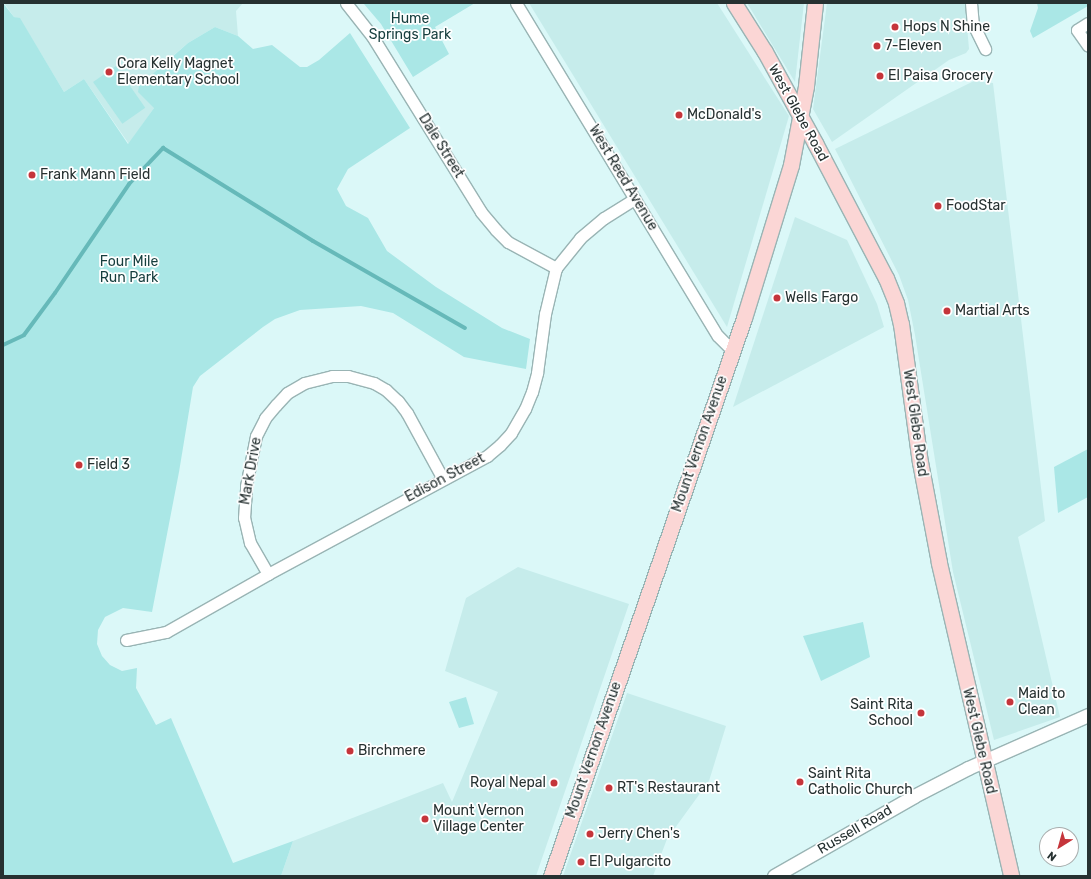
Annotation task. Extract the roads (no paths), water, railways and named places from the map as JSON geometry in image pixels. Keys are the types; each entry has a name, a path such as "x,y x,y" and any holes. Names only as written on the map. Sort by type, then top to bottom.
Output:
{"main road":[{"name":"West Glebe Road","path":"734,3 801,117 886,278 898,312 921,469 939,563 1011,876"},
{"name":"Mount Vernon Avenue","path":"551,876 733,351 791,165 801,117 815,3"}],"street":[{"name":"Dale Street","path":"346,3 372,36 481,212 508,242 556,268"},
{"name":"West Reed Avenue","path":"516,3 718,336 733,351"},
{"path":"971,3 973,24 985,49"},
{"path":"1088,24 1077,30 1088,46"},
{"name":"Edison Street","path":"126,640 166,632 268,574 487,456 496,449 511,433 525,409 537,373 545,314 556,268 580,238 604,218 635,199"},
{"name":"Mark Drive","path":"268,574 250,543 244,518 246,486 256,436 264,418 287,393 304,383 332,376 348,376 374,383 386,390 398,401 406,413 443,479"},
{"name":"Russell Road","path":"774,876 914,796 984,762 1088,715"}],"waterway":[{"path":"3,345 24,335 55,293 129,184 163,148 313,241 465,328"}],"place":[{"name":"Hops N Shine","path":"895,27"},
{"name":"7-Eleven","path":"877,46"},
{"name":"Cora Kelly Magnet Elementary School","path":"109,72"},
{"name":"El Paisa Grocery","path":"880,76"},
{"name":"McDonald's","path":"679,115"},
{"name":"Frank Mann Field","path":"32,175"},
{"name":"FoodStar","path":"938,206"},
{"name":"Wells Fargo","path":"777,298"},
{"name":"Martial Arts","path":"947,311"},
{"name":"Field 3","path":"79,465"},
{"name":"Maid to Clean","path":"1010,702"},
{"name":"Saint Rita School","path":"921,713"},
{"name":"Birchmere","path":"350,751"},
{"name":"Saint Rita Catholic Church","path":"800,782"},
{"name":"Royal Nepal","path":"554,783"},
{"name":"RT's Restaurant","path":"609,788"},
{"name":"Mount Vernon Village Center","path":"425,819"},
{"name":"Jerry Chen's","path":"590,834"},
{"name":"El Pulgarcito","path":"581,862"}],"park label":[{"name":"Hume Springs Park","path":"410,28"},
{"name":"Four Mile Run Park","path":"129,270"}]}
